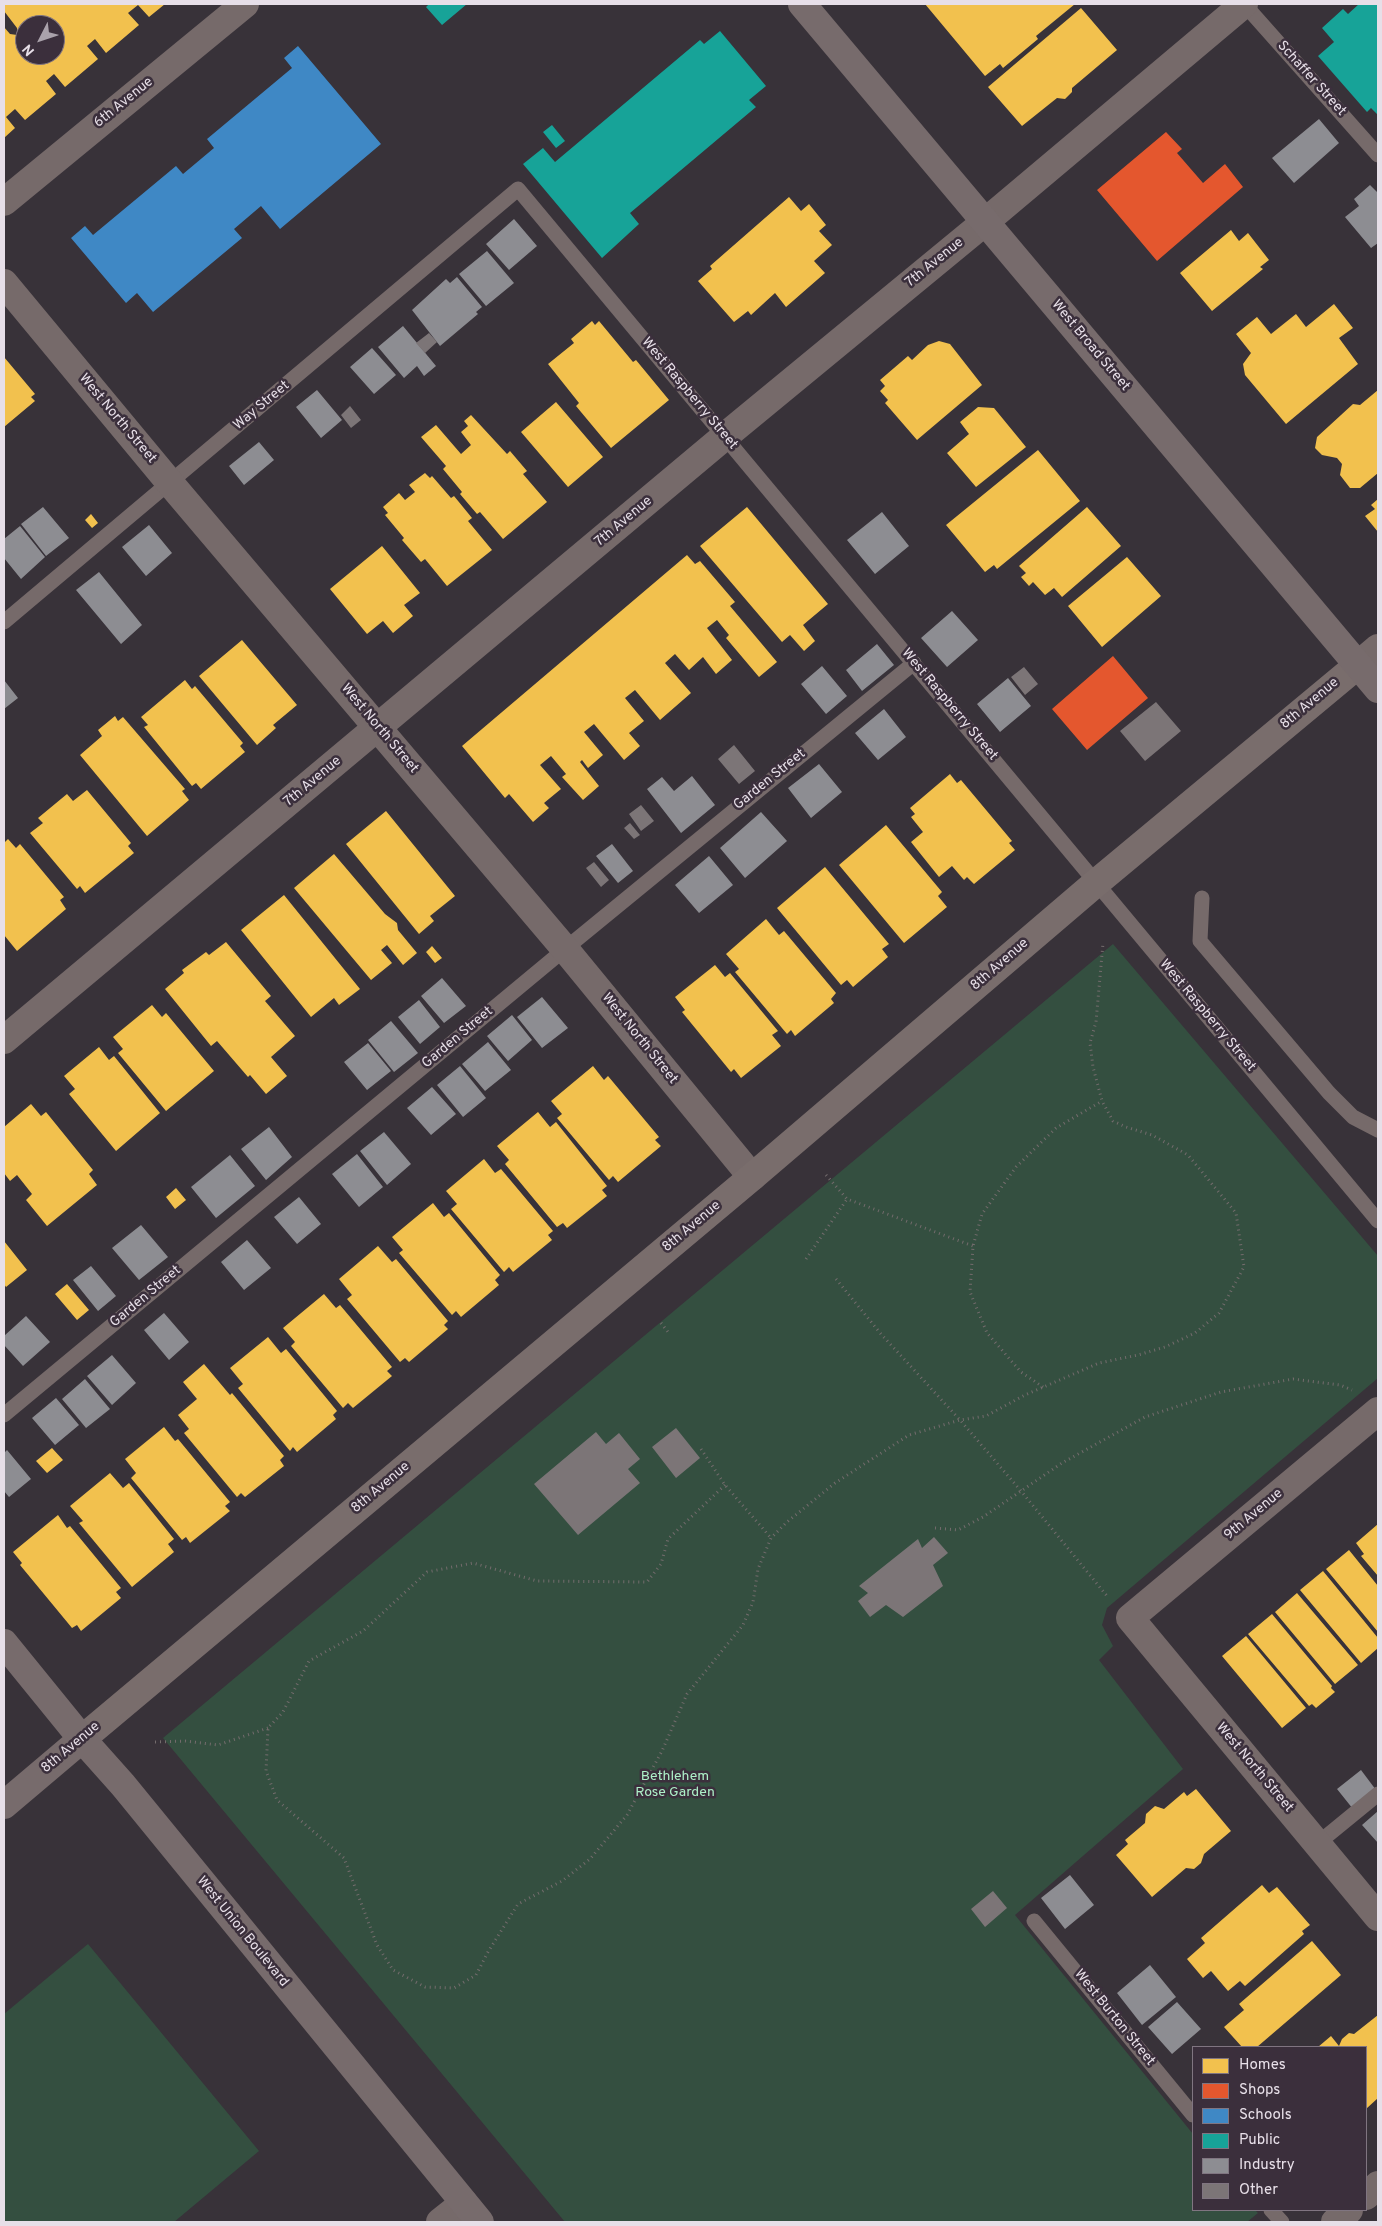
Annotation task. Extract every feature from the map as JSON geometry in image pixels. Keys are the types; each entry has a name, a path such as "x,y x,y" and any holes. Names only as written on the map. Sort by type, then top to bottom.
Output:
{"main road":[{"name":"West Broad Street","path":"802,4 1378,689"},
{"name":"8th Avenue","path":"4,1805 752,1177 1096,883 1358,665"},
{"name":"West Union Boulevard","path":"4,1643 472,2213"}],"street":[{"name":"6th Avenue","path":"4,202 245,4"},
{"name":"7th Avenue","path":"4,1040 724,437 986,222 1244,4"},
{"name":"West North Street","path":"4,282 170,483 565,949 752,1177"},
{"name":"8th Avenue","path":"1358,665 1378,648"},
{"name":"9th Avenue","path":"1130,1618 1378,1411"},
{"name":"West North Street","path":"1130,1618 1378,1917"},
{"path":"1367,2195 1378,2185"},
{"path":"1335,2222 1348,2211"},
{"path":"440,2222 472,2213"}],"lane":[{"name":"Schaffer Street","path":"1244,4 1378,154"},
{"name":"West Raspberry Street","path":"518,189 1378,1221"},
{"name":"Way Street","path":"4,622 518,189"},
{"name":"Garden Street","path":"4,1415 565,949 914,663"},
{"path":"1202,898 1200,941 1329,1093 1353,1117 1378,1130"},
{"path":"1317,1844 1378,1794"},
{"name":"West Burton Street","path":"1034,1921 1192,2114"},
{"path":"1272,2211 1282,2222"}],"path":[{"path":"268,1728 266,1771 277,1800 344,1858 371,1930 393,1970 426,1986 454,1988 476,1975 518,1904 562,1881 590,1859 627,1815 658,1758 688,1694 743,1625 753,1602 758,1569 771,1538 787,1522 835,1483 909,1434 960,1420 986,1416 1044,1387 1099,1363 1156,1350 1195,1333 1219,1312 1244,1267 1236,1214 1188,1155 1152,1135 1113,1121 1102,1101 1093,1066 1090,1043 1096,1022 1104,943"},
{"path":"1044,1387 1021,1372 987,1333 970,1292 973,1246 982,1214 1016,1167 1056,1128 1102,1101"},
{"path":"826,1175 847,1199 973,1246"},
{"path":"806,1259 847,1199"},
{"path":"836,1279 881,1334 960,1420 1104,1594 1130,1618"},
{"path":"661,1324 668,1332"},
{"path":"936,1528 958,1530 983,1517 1062,1463 1145,1418 1221,1392 1293,1379 1340,1385 1356,1391"},
{"path":"701,1450 725,1486 771,1538"},
{"path":"156,1742 185,1741 218,1746 268,1728 283,1712 309,1661 364,1632 427,1572 473,1563 537,1581 647,1582 661,1564 668,1538 725,1486"}],"green space":[{"name":"Bethlehem Rose Garden","path":"1113,944 1378,1256 1378,1378 1107,1608 1102,1625 1113,1646 1099,1660 1183,1769 1015,1915 1192,2133 1192,2211 1256,2211 1258,2213 1247,2222 565,2222 163,1738"},
{"path":"88,1944 259,2151 174,2222 4,2222 4,2014"}],"building: Homes":[{"path":"5,4 165,4 149,17 138,5 128,13 139,25 106,53 95,39 87,46 98,59 65,87 54,74 46,81 56,94 25,120 15,109 6,117 15,128 4,138 4,27 10,34 15,35 15,65 65,65 65,15 15,15 15,25 4,11"},
{"path":"925,4 1075,4 1036,36 1038,39 1003,68 1000,64 985,76"},
{"path":"1081,8 1117,50 1072,88 1072,92 1065,99 1057,98 1022,126 988,87"},
{"path":"789,197 801,211 809,204 826,225 819,231 832,245 814,261 825,273 786,307 775,293 751,315 748,311 734,322 698,281 712,269 710,266"},
{"path":"1231,230 1239,241 1248,233 1269,260 1260,267 1263,269 1212,311 1180,273"},
{"path":"1334,304 1353,328 1339,338 1358,364 1286,424 1245,375 1243,364 1251,353 1236,334 1257,317 1271,334 1296,314 1306,327"},
{"path":"592,321 595,325 599,321 633,362 636,360 669,400 611,448 576,406 579,403 548,364 574,343 571,339"},
{"path":"939,341 950,344 982,385 917,440 885,403 888,400 880,391 885,386 880,380 908,356 912,360 928,345"},
{"path":"4,357 35,394 31,397 35,401 4,427"},
{"path":"1378,390 1378,473 1360,488 1350,488 1340,475 1342,464 1337,458 1322,455 1315,448 1317,437 1353,404 1360,405"},
{"path":"556,402 603,457 568,487 521,432"},
{"path":"978,407 994,408 1026,447 976,487 947,453 969,434 960,422"},
{"path":"471,415 507,454 510,451 527,471 523,474 547,502 503,539 480,512 477,514 460,494 462,492 443,469 446,466 421,437 436,425 461,454 471,445 461,432 468,426 464,421"},
{"path":"1038,450 1080,501 997,569 994,565 985,572 946,525"},
{"path":"425,473 430,478 432,476 451,498 454,496 472,518 468,521 492,550 447,586 425,559 421,562 402,540 404,538 385,515 388,513 383,507 399,493 405,500 415,492 409,485"},
{"path":"1378,499 1378,532 1365,516 1375,509 1371,505"},
{"path":"747,507 828,604 803,625 815,641 804,651 790,635 782,642 700,546"},
{"path":"1087,507 1121,546 1062,597 1054,588 1045,595 1033,582 1029,586 1021,577 1026,573 1019,566"},
{"path":"91,514 98,523 92,528 85,520"},
{"path":"382,546 420,593 404,605 413,616 393,633 383,621 367,634 330,589"},
{"path":"687,555 695,564 700,561 735,602 730,606 777,662 759,677 726,638 729,635 717,620 707,628 732,660 716,674 703,657 689,670 675,654 665,663 691,693 660,720 635,690 625,698 644,721 629,733 640,746 624,760 594,724 584,732 603,755 588,768 582,760 580,762 599,786 583,800 562,777 566,774 551,756 540,765 561,789 544,803 549,808 533,822 509,794 505,798 462,746"},
{"path":"1127,557 1161,596 1102,647 1068,606"},
{"path":"242,640 297,705 273,725 276,728 257,745 199,676"},
{"path":"185,680 192,689 195,686 243,743 240,746 245,752 201,789 196,783 192,786 144,727 148,725 141,717"},
{"path":"115,716 118,721 123,717 185,789 182,791 189,800 147,836 80,755 102,736 98,730"},
{"path":"950,774 957,783 961,780 1012,841 1009,843 1015,850 974,884 967,877 964,880 952,866 939,877 911,842 923,832 911,817 915,814 910,808"},
{"path":"87,790 131,843 128,846 134,853 85,893 80,886 77,889 30,833 43,823 38,818 67,794 73,801"},
{"path":"386,811 455,896 430,916 434,921 419,934 346,844"},
{"path":"886,825 942,892 938,896 947,907 904,943 839,865"},
{"path":"8,839 16,848 20,844 64,897 60,900 66,909 17,951 4,935 4,843"},
{"path":"334,854 385,914 397,923 398,930 417,953 403,965 387,945 381,950 392,963 371,980 294,888"},
{"path":"825,867 889,944 882,949 888,957 853,987 847,980 841,985 777,908"},
{"path":"284,895 360,989 339,1005 334,998 311,1017 241,930"},
{"path":"766,919 779,935 784,931 836,993 831,999 834,1003 795,1036 791,1030 787,1034 735,972 739,969 726,954"},
{"path":"226,942 271,996 265,1001 295,1036 271,1057 287,1076 266,1094 250,1075 248,1077 217,1041 211,1046 165,989 184,973 182,970 206,952 209,955"},
{"path":"432,946 442,958 435,963 426,952"},
{"path":"715,965 725,977 730,973 778,1031 772,1035 781,1046 741,1078 734,1069 731,1072 682,1012 685,1010 675,997"},
{"path":"152,1005 162,1017 166,1013 214,1071 166,1111 118,1053 123,1049 113,1037"},
{"path":"99,1047 109,1060 114,1056 160,1113 116,1151 69,1094 75,1089 64,1076"},
{"path":"593,1066 604,1080 608,1076 659,1137 655,1140 661,1146 618,1182 613,1176 609,1180 557,1118 562,1114 551,1101"},
{"path":"31,1104 41,1116 46,1112 93,1170 89,1174 97,1185 47,1226 26,1200 32,1194 17,1175 10,1181 4,1173 4,1127"},
{"path":"538,1112 550,1127 556,1122 607,1186 602,1190 607,1196 567,1228 563,1223 557,1227 505,1164 509,1160 497,1146"},
{"path":"484,1159 495,1173 501,1169 553,1231 548,1235 552,1240 513,1272 509,1267 504,1272 451,1209 457,1204 446,1191"},
{"path":"176,1188 186,1200 175,1209 166,1197"},
{"path":"433,1203 444,1217 449,1213 500,1275 495,1280 499,1285 461,1317 456,1311 452,1315 399,1253 403,1250 392,1237"},
{"path":"4,1241 27,1270 6,1287 4,1284"},
{"path":"378,1246 392,1262 396,1259 448,1321 444,1325 448,1329 409,1362 405,1358 400,1362 347,1299 352,1295 339,1279"},
{"path":"67,1284 89,1310 77,1320 55,1294"},
{"path":"324,1294 336,1308 340,1305 392,1367 387,1371 392,1376 353,1408 348,1403 343,1408 291,1346 295,1342 283,1328"},
{"path":"268,1337 281,1353 286,1349 337,1411 333,1415 336,1419 297,1452 293,1447 290,1451 238,1388 243,1384 230,1368"},
{"path":"204,1364 230,1395 232,1393 284,1456 280,1460 284,1466 245,1497 241,1493 237,1497 184,1433 189,1429 178,1415 197,1399 183,1382"},
{"path":"164,1427 175,1441 178,1439 230,1502 225,1506 230,1511 190,1543 186,1537 182,1540 131,1478 136,1473 125,1459"},
{"path":"52,1448 63,1460 47,1473 36,1461"},
{"path":"110,1473 123,1488 129,1483 174,1539 168,1544 174,1552 132,1587 79,1523 83,1521 70,1506"},
{"path":"58,1515 67,1528 70,1526 121,1588 116,1592 121,1598 81,1631 77,1625 72,1628 20,1565 22,1563 13,1552"},
{"path":"1378,1524 1378,1576 1361,1556 1364,1554 1356,1543"},
{"path":"1349,1550 1378,1586 1378,1632 1326,1569"},
{"path":"1323,1571 1378,1638 1378,1648 1361,1663 1300,1590"},
{"path":"1297,1593 1358,1665 1335,1684 1275,1612"},
{"path":"1272,1614 1335,1692 1316,1708 1312,1704 1309,1706 1248,1634"},
{"path":"1246,1636 1306,1708 1282,1728 1222,1656"},
{"path":"1196,1789 1231,1831 1204,1854 1201,1863 1194,1869 1186,1868 1152,1897 1116,1855 1128,1844 1125,1840 1145,1823 1146,1814 1155,1806 1164,1809 1184,1792 1187,1796"},
{"path":"1262,1885 1269,1893 1277,1887 1310,1925 1302,1931 1304,1934 1245,1986 1240,1981 1228,1991 1211,1971 1203,1978 1187,1959 1205,1943 1201,1938"},
{"path":"1312,1941 1341,1975 1258,2046 1241,2046 1224,2027 1244,2010 1239,2004"},
{"path":"1378,2015 1378,2098 1367,2108 1367,2046 1339,2046 1342,2039 1349,2033 1354,2034"},
{"path":"1331,2036 1339,2046 1319,2046"}],"building: Shops":[{"path":"1166,132 1182,149 1177,153 1203,183 1225,164 1243,187 1157,261 1097,190"},
{"path":"1113,656 1148,698 1087,750 1052,709"}],"building: Schools":[{"path":"298,46 381,144 280,229 261,206 234,229 242,238 153,312 137,293 126,303 71,238 85,226 93,235 176,166 183,174 214,148 207,139 292,68 284,58"}],"building: Public":[{"path":"429,4 467,4 442,25 426,7"},
{"path":"1359,4 1378,4 1378,115 1371,108 1367,112 1318,56 1334,42 1322,28 1343,9 1348,14"},
{"path":"720,31 766,86 749,100 756,107 630,213 639,224 602,258 523,164 543,148 555,162 700,40 704,44"},
{"path":"552,125 565,141 556,148 543,132"}],"building: Industry":[{"path":"1319,119 1339,143 1294,183 1272,158"},
{"path":"1370,185 1378,193 1378,243 1371,248 1345,217 1359,206 1354,199"},
{"path":"514,219 537,246 509,270 486,244"},
{"path":"487,251 514,283 486,306 459,274"},
{"path":"457,277 482,307 476,312 478,314 440,346 412,310 446,279 450,283"},
{"path":"403,326 436,366 424,376 417,366 404,378 378,347"},
{"path":"372,348 396,375 374,394 350,367"},
{"path":"317,390 342,420 321,438 296,407"},
{"path":"259,442 274,460 244,485 229,466"},
{"path":"43,507 69,538 46,556 21,524"},
{"path":"882,512 909,546 875,574 847,540"},
{"path":"149,525 172,553 146,576 122,547"},
{"path":"20,526 45,557 21,579 4,558 4,539"},
{"path":"99,572 142,625 121,644 76,590"},
{"path":"952,611 978,640 947,667 921,638"},
{"path":"877,644 894,665 862,691 846,670"},
{"path":"822,666 847,696 826,714 801,684"},
{"path":"1008,678 1031,706 1000,732 977,704"},
{"path":"4,680 18,698 4,709"},
{"path":"884,709 906,737 878,760 855,733"},
{"path":"819,764 842,792 811,818 788,788"},
{"path":"692,776 715,805 681,833 647,789 662,777 674,791"},
{"path":"761,812 787,841 745,878 720,848"},
{"path":"612,844 633,871 618,883 596,856"},
{"path":"709,856 733,885 699,913 675,885"},
{"path":"442,978 466,1006 444,1023 421,996"},
{"path":"542,997 568,1028 542,1048 517,1017"},
{"path":"419,1000 440,1027 420,1044 398,1017"},
{"path":"512,1015 532,1040 508,1061 487,1036"},
{"path":"391,1021 418,1053 394,1072 368,1040"},
{"path":"488,1042 511,1070 485,1091 462,1064"},
{"path":"368,1043 391,1071 367,1090 344,1062"},
{"path":"460,1066 486,1098 463,1117 437,1085"},
{"path":"432,1087 456,1114 431,1135 407,1108"},
{"path":"269,1127 292,1157 266,1180 241,1149"},
{"path":"384,1132 411,1164 387,1185 360,1151"},
{"path":"357,1154 383,1187 359,1207 332,1174"},
{"path":"230,1155 255,1186 216,1218 191,1187"},
{"path":"299,1197 321,1224 297,1244 274,1217"},
{"path":"141,1225 168,1257 139,1280 112,1248"},
{"path":"247,1240 271,1268 244,1290 221,1262"},
{"path":"91,1266 116,1296 98,1311 73,1280"},
{"path":"164,1313 189,1342 169,1360 144,1330"},
{"path":"26,1316 50,1342 23,1366 4,1345 4,1336"},
{"path":"112,1355 136,1383 112,1405 87,1376"},
{"path":"85,1379 110,1409 86,1428 62,1399"},
{"path":"56,1398 79,1425 55,1445 32,1418"},
{"path":"7,1450 31,1479 9,1497 4,1491 4,1453"},
{"path":"1361,1770 1376,1790 1353,1809 1337,1789"},
{"path":"1378,1811 1378,1843 1362,1825"},
{"path":"1070,1875 1094,1905 1065,1929 1041,1898"},
{"path":"1150,1965 1176,1997 1142,2025 1117,1993"},
{"path":"1177,2002 1201,2029 1172,2054 1148,2027"}],"building: Other":[{"path":"429,333 437,342 425,353 416,343"},
{"path":"350,406 361,420 351,428 341,415"},
{"path":"1024,667 1038,684 1025,695 1011,677"},
{"path":"1156,702 1181,731 1145,761 1120,731"},
{"path":"734,745 755,771 739,784 718,759"},
{"path":"641,805 654,821 641,831 629,814"},
{"path":"630,823 640,835 634,839 624,828"},
{"path":"594,862 609,880 601,887 586,868"},
{"path":"676,1428 700,1458 676,1478 652,1447"},
{"path":"596,1432 606,1444 619,1433 640,1459 628,1469 640,1483 578,1535 534,1484"},
{"path":"934,1537 948,1553 933,1565 943,1586 903,1617 886,1605 870,1617 858,1601 868,1593 859,1586 918,1539 922,1548"},
{"path":"993,1891 1007,1908 985,1927 971,1909"}]}
